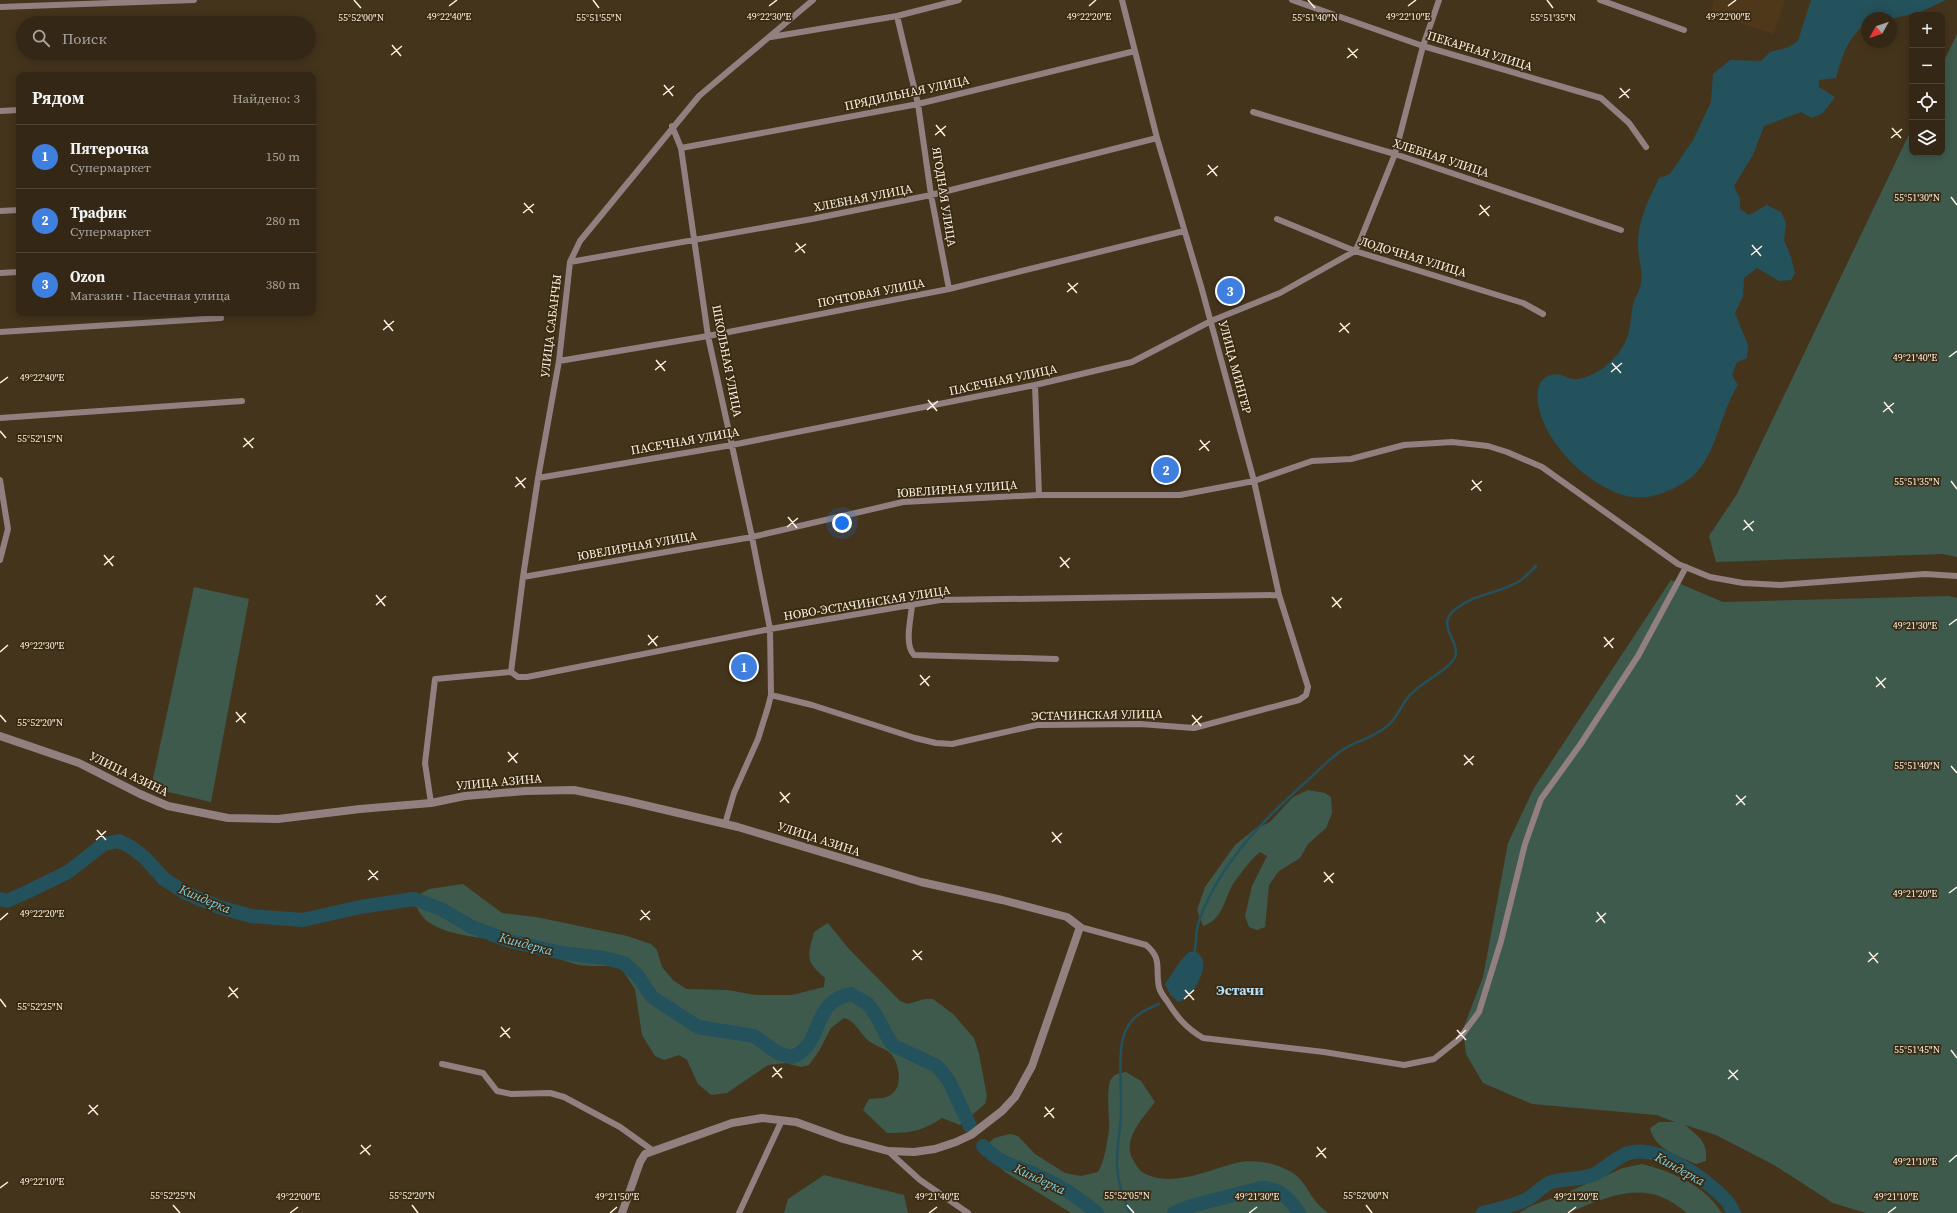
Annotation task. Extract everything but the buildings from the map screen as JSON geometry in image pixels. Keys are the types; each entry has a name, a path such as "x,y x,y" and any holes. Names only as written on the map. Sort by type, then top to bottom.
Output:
{"street":[{"path":"0,8 194,0"},
{"name":"УЛИЦА САБАНЧЫ","path":"511,672 523,577 538,478 559,361 570,262 580,241 672,126 699,96 812,0"},
{"path":"769,37 897,16 959,0"},
{"name":"УЛИЦА МИНГЕР","path":"1122,0 1157,138 1211,321 1254,481 1279,595 1308,688 1306,695"},
{"name":"ПЕКАРНАЯ УЛИЦА","path":"1292,0 1423,46 1601,98 1629,123 1646,147"},
{"path":"1355,251 1395,154 1423,46 1439,0"},
{"path":"1600,0 1684,30"},
{"name":"ЯГОДНАЯ УЛИЦА","path":"897,16 918,104 931,195 948,289"},
{"name":"ПРЯДИЛЬНАЯ УЛИЦА","path":"682,148 918,104 1135,51"},
{"path":"0,111 16,110"},
{"name":"ХЛЕБНАЯ УЛИЦА","path":"1253,112 1395,154 1620,230"},
{"name":"ШКОЛЬНАЯ УЛИЦА","path":"672,126 682,148 696,239 708,336 752,537 770,629 771,695 758,739 734,793 725,824"},
{"name":"ХЛЕБНАЯ УЛИЦА","path":"570,262 812,219 931,195 1157,138"},
{"path":"0,211 16,210"},
{"name":"ЛОДОЧНАЯ УЛИЦА","path":"1277,219 1355,251 1523,303 1543,314"},
{"name":"ПОЧТОВАЯ УЛИЦА","path":"559,361 708,336 948,289 1184,232"},
{"name":"ПАСЕЧНАЯ УЛИЦА","path":"538,478 732,445 1035,385 1132,362 1211,321 1280,293 1355,251"},
{"path":"0,273 16,272"},
{"path":"0,332 222,318"},
{"path":"1035,385 1039,495"},
{"path":"0,418 242,401"},
{"name":"ЮВЕЛИРНАЯ УЛИЦА","path":"523,577 752,537 903,502 1039,495 1180,495 1254,481 1312,461 1351,459 1404,445 1452,442 1488,446 1507,452 1542,467 1678,564 1710,577 1744,583 1780,585 1925,574 1957,576"},
{"path":"0,480 2,513 8,529 0,560"},
{"path":"622,1213 640,1162 645,1154 652,1150 732,1122 762,1118 782,1120 888,1151 914,1152 935,1149 956,1142 985,1126 1015,1097 1032,1066 1080,927 1146,945 1155,952 1158,961 1159,988 1176,1016 1188,1029 1203,1038 1324,1052 1390,1064 1404,1065 1434,1059 1458,1039 1479,1012 1501,941 1525,844 1541,800 1580,745 1638,656 1686,567"},
{"name":"НОВО-ЭСТАЧИНСКАЯ УЛИЦА","path":"511,672 518,677 527,677 770,629 940,600 1279,595"},
{"path":"912,605 909,643 910,651 914,655 1056,659"},
{"path":"431,803 425,763 435,679 511,672"},
{"name":"ЭСТАЧИНСКАЯ УЛИЦА","path":"771,695 812,705 922,740 952,744 1037,726 1140,724 1194,728 1299,700 1306,695"},
{"name":"УЛИЦА АЗИНА","path":"0,736 79,763 140,794 168,806 228,818 278,819 360,809 431,803 465,796 516,791 574,790 725,824 921,882 1002,900 1067,917 1080,927"},
{"path":"442,1064 483,1073 497,1091 511,1094 550,1093 564,1097 620,1127 652,1150"},
{"path":"739,1213 782,1120"},
{"path":"888,1151 920,1180 968,1213"}],"shaded area":[{"path":"1714,0 1785,0 1774,34 1711,14"}],"green space":[{"path":"1957,34 1957,557 1943,554 1716,562 1709,536 1737,494 1909,134 1909,156 1945,156 1945,59"},
{"path":"1671,580 1723,602 1949,596 1957,598 1957,1213 1866,1213 1833,1203 1774,1165 1716,1135 1685,1125 1701,1139 1705,1148 1706,1161 1696,1164 1662,1147 1657,1142 1650,1128 1659,1122 1675,1122 1656,1115 1532,1104 1483,1083 1466,1054 1463,1029 1483,977 1508,843 1534,788"},
{"path":"194,587 249,599 211,802 151,788"},
{"path":"1308,790 1325,793 1331,797 1332,813 1326,828 1308,844 1300,858 1279,871 1269,885 1265,927 1257,930 1249,927 1245,916 1252,886 1267,856 1260,852 1249,863 1233,884 1219,914 1210,923 1203,926 1197,910 1205,887 1235,845 1255,829 1270,822 1293,797"},
{"path":"463,884 502,913 536,917 627,936 651,944 657,950 662,967 673,980 686,989 728,990 755,995 792,995 824,987 825,978 818,972 811,962 809,953 814,932 828,923 848,948 900,1001 908,1004 925,999 933,999 953,1014 974,1038 979,1054 987,1096 985,1104 960,1125 942,1118 928,1126 916,1130 887,1133 863,1110 869,1099 882,1098 891,1095 896,1089 899,1079 898,1067 890,1053 869,1041 852,1022 844,1018 831,1028 819,1051 809,1065 801,1067 785,1063 768,1065 727,1093 711,1095 698,1084 687,1060 679,1055 664,1060 655,1056 642,1035 635,989 621,968 575,964 518,943 456,934 441,929 428,921 419,911 415,897 429,889"},
{"path":"1126,1072 1141,1081 1155,1102 1139,1123 1131,1139 1131,1155 1137,1167 1142,1172 1153,1177 1164,1179 1189,1176 1245,1161 1268,1163 1282,1167 1295,1174 1303,1182 1317,1203 1328,1213 1071,1213 1005,1172 996,1163 988,1144 994,1138 1010,1134 1018,1136 1035,1154 1065,1173 1081,1176 1098,1172 1104,1157 1109,1130 1108,1095 1110,1082 1115,1075"},
{"path":"1642,1164 1665,1171 1697,1187 1715,1203 1722,1213 1687,1213 1675,1204 1653,1194 1630,1193 1606,1198 1566,1213 1519,1213 1531,1206 1623,1168"},
{"path":"824,1175 904,1195 908,1213 784,1213 788,1199"}],"water":[{"path":"1811,0 1946,0 1920,12 1909,12 1909,15 1897,18 1897,12 1861,12 1861,27 1850,41 1836,78 1819,80 1819,87 1835,97 1823,113 1812,118 1801,112 1764,126 1753,155 1734,186 1740,198 1740,209 1749,215 1767,205 1781,212 1786,223 1784,240 1791,257 1795,273 1791,280 1779,281 1757,268 1744,278 1743,296 1735,313 1748,345 1747,358 1737,362 1732,375 1738,385 1727,408 1714,443 1702,465 1694,475 1674,488 1649,497 1633,497 1617,493 1600,484 1583,472 1554,442 1544,424 1539,406 1539,385 1546,377 1556,374 1574,379 1592,375 1615,358 1626,341 1633,305 1641,283 1638,237 1644,211 1659,178 1670,174 1693,140 1711,102 1713,74 1730,60 1761,61 1770,52 1789,47 1798,41"},
{"path":"1195,951 1203,959 1200,979 1188,996 1178,1002 1170,994 1165,984 1182,959 1189,952"}],"waterway":[{"path":"1194,954 1199,921 1218,880 1260,826 1328,761 1346,748 1381,731 1390,724 1411,694 1452,662 1456,651 1447,626 1447,620 1450,614 1464,603 1511,586 1525,577 1536,566"},
{"name":"Киндерка","path":"0,899 7,901 68,872 104,844 119,841 131,847 145,858 164,879 186,893 219,907 251,916 303,920 360,907 414,899 441,909 472,927 510,941 562,953 604,958 624,963 637,975 652,997 698,1027 754,1036 778,1053 791,1057 802,1051 809,1044 829,1006 838,999 851,994 868,1004 894,1046 937,1066 949,1081 970,1126"},
{"path":"1130,1213 1121,1190 1117,1166 1121,1118 1121,1049 1125,1032 1131,1022 1143,1011 1159,1004"},
{"name":"Киндерка","path":"983,1146 1002,1161 1037,1175 1060,1187 1097,1213"},
{"name":"Киндерка","path":"1483,1213 1522,1201 1549,1183 1585,1177 1597,1173 1623,1155 1633,1152 1657,1154 1682,1166 1716,1190 1725,1199 1734,1213"},
{"name":"Киндерка","path":"1174,1213 1191,1206 1261,1188 1267,1188 1283,1195 1299,1213"}],"place":[{"name":"Ozon","path":"1230,291"},
{"name":"Трафик","path":"1166,470"},
{"name":"Пятерочка","path":"744,667"}],"district":[{"name":"Эстачи","path":"1240,990"}]}
